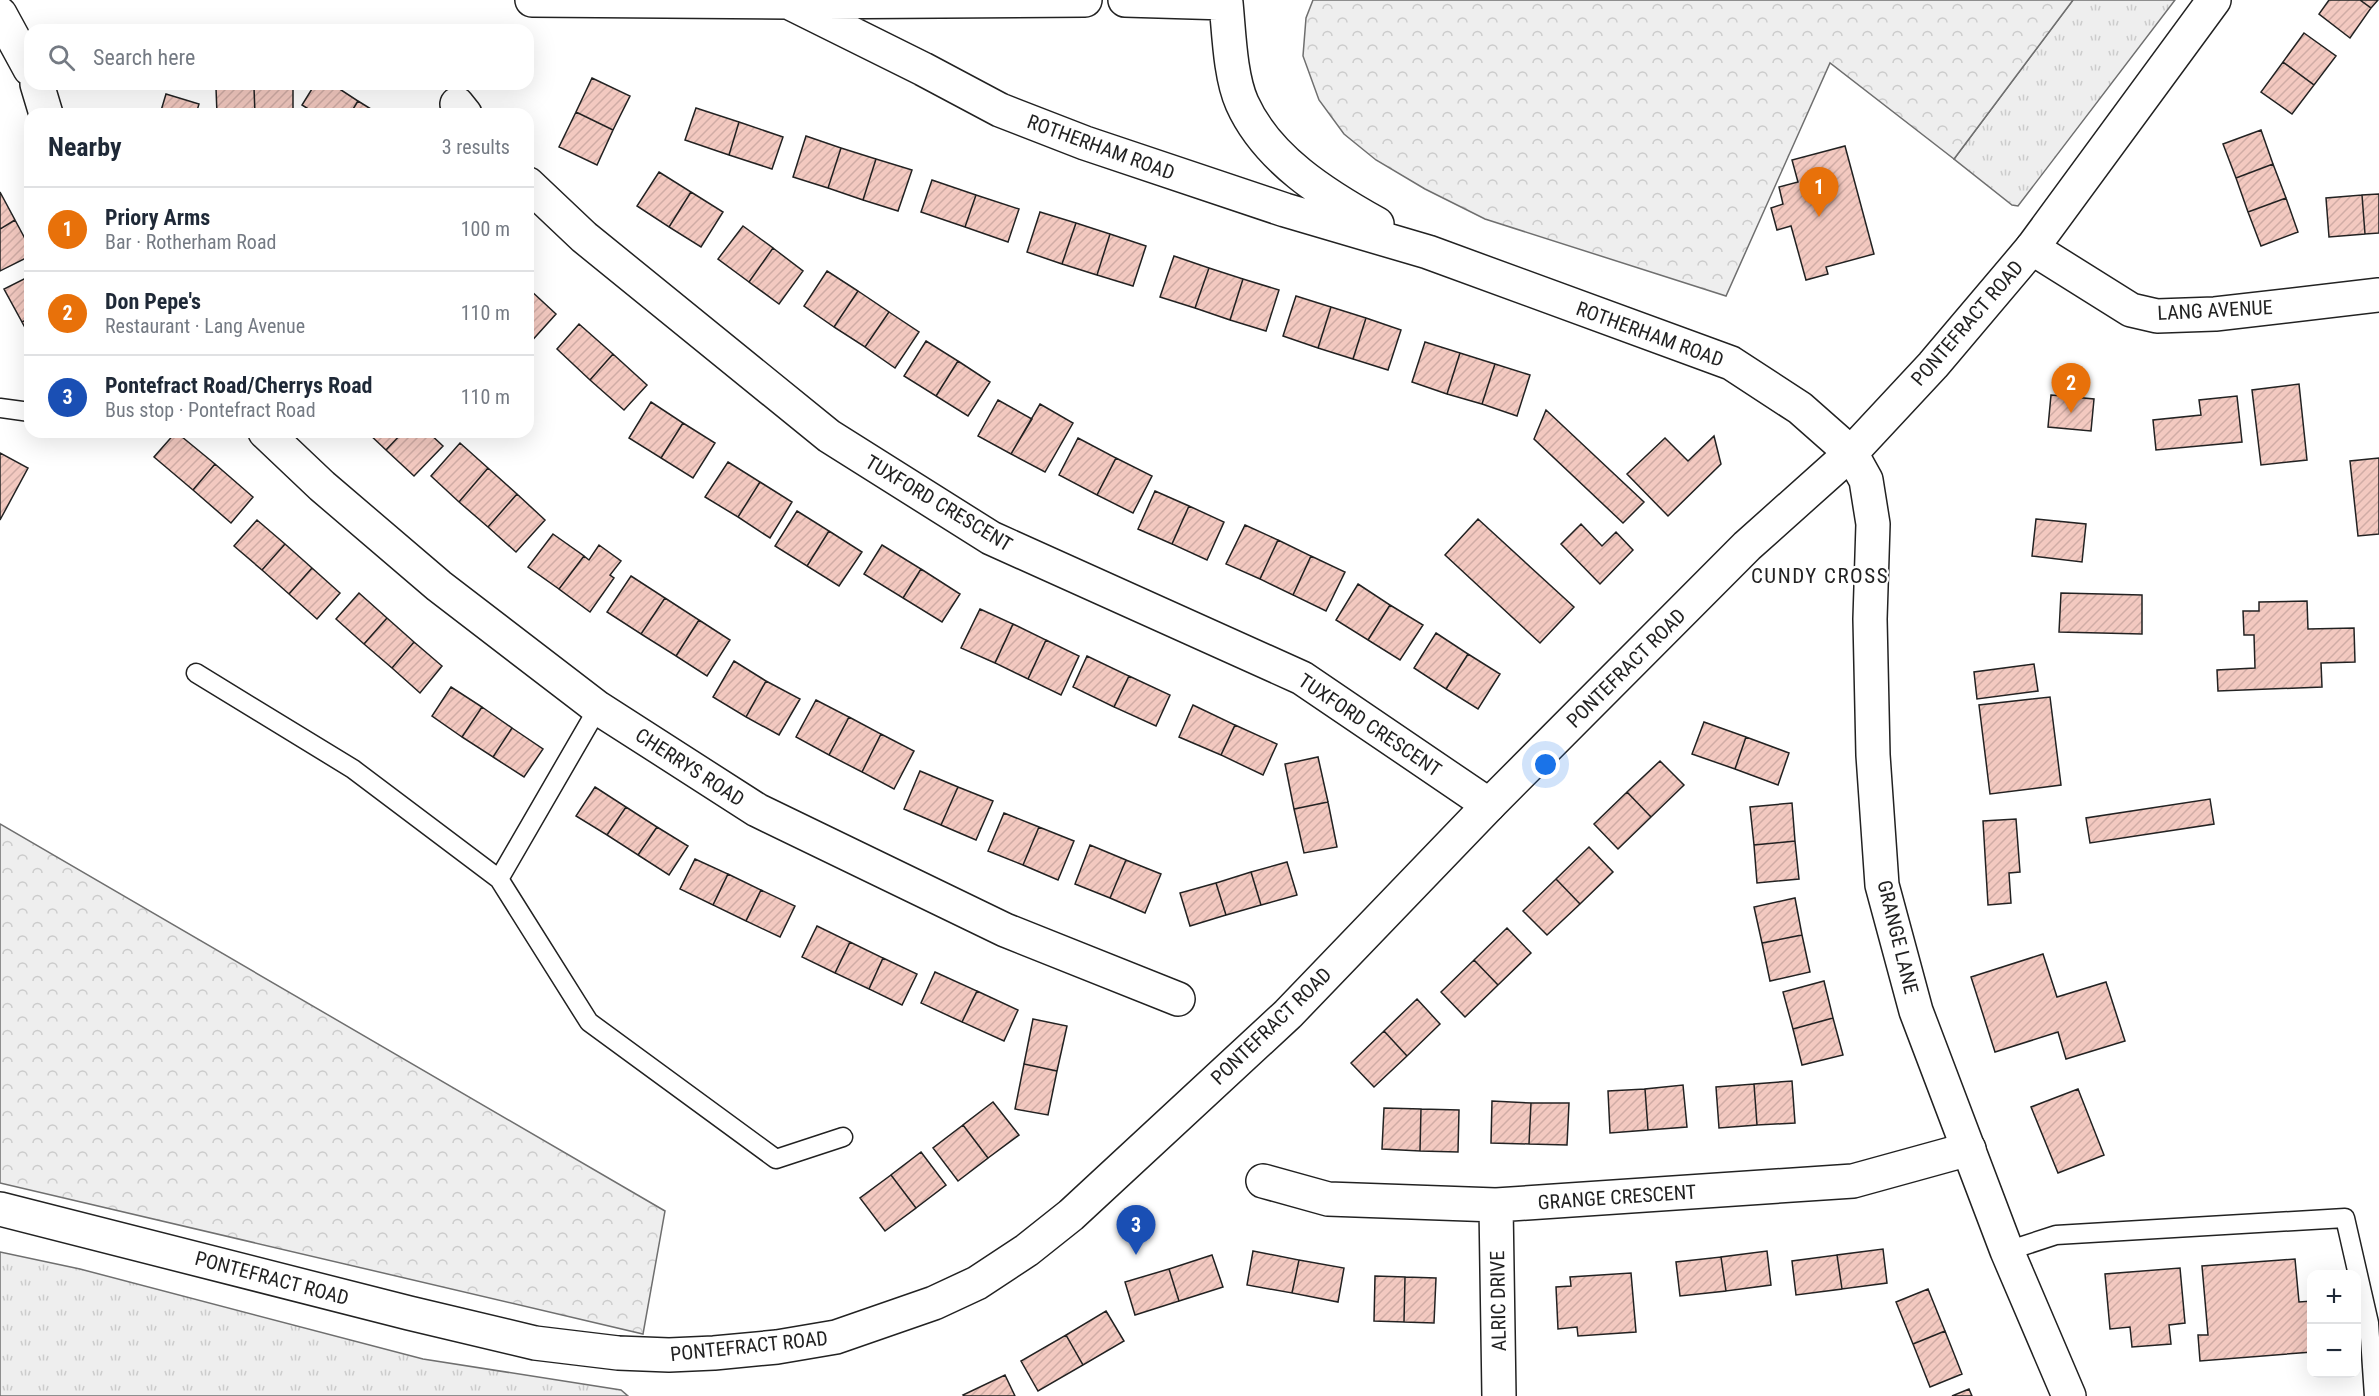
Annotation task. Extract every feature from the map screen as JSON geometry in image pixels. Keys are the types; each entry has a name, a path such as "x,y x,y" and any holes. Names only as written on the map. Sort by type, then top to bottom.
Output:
{"main road":[{"name":"ROTHERHAM ROAD","path":"532,0 788,2 1085,0"},
{"name":"ROTHERHAM ROAD","path":"1125,0 1227,2 1231,58 1241,102 1260,134 1293,169 1341,204 1428,252"},
{"name":"PONTEFRACT ROAD","path":"0,1209 535,1343 618,1353 669,1355 777,1347 836,1337 913,1312 977,1282 1027,1250 1071,1215 1288,1014 1489,804 1747,546 1851,453 1933,365 2032,248 2214,0"},
{"name":"ROTHERHAM ROAD","path":"788,2 1000,110 1085,143 1285,210 1428,252 1731,363 1800,408 1851,453"},
{"path":"0,14 24,58"},
{"path":"39,90 44,108"},
{"name":"TUXFORD CRESCENT","path":"534,190 584,237 829,436 991,538 1302,678 1489,804"},
{"name":"LANG AVENUE","path":"2032,248 2131,310 2157,316 2215,314 2379,295"},
{"name":"CHERRYS ROAD","path":"272,438 322,486 439,586 598,708 757,810 1005,930 1178,999"},
{"name":"GRANGE LANE","path":"1851,453 1866,480 1873,525 1870,619 1873,755 1882,885 1916,1011 2007,1251 2069,1396"},
{"name":"GRANGE CRESCENT","path":"1263,1181 1328,1199 1496,1205 1853,1180 1969,1149"},
{"name":"ALRIC DRIVE","path":"1496,1205 1499,1396"}],"lane":[{"path":"0,408 24,411"},
{"path":"196,673 353,768 499,879 589,1022 776,1159 843,1137"},
{"path":"499,879 598,708"},
{"path":"2007,1251 2056,1234 2345,1218 2369,1323 2374,1396"}],"green space":[{"path":"1313,0 2073,0 1954,159 1830,63 1726,296 1485,219 1425,189 1376,160 1344,134 1319,100 1303,56 1306,18"},
{"path":"2073,0 2175,0 2018,206 2012,205 1954,159"},
{"path":"0,824 665,1211 643,1334 0,1183"},
{"path":"0,1252 80,1269 423,1359 621,1390 628,1396 0,1396"}],"building":[{"path":"2329,0 2360,0 2371,8 2350,38 2319,14"},
{"path":"2360,0 2378,0 2371,8"},
{"path":"2304,33 2336,56 2314,85 2283,62"},
{"path":"2283,62 2314,85 2292,114 2261,92"},
{"path":"592,78 630,96 613,130 576,112"},
{"path":"216,90 254,90 255,108 217,108"},
{"path":"254,90 293,90 293,108 255,108"},
{"path":"311,90 341,90 358,101 354,108 307,108 302,105"},
{"path":"166,94 199,104 198,108 162,108"},
{"path":"358,101 369,108 354,108"},
{"path":"696,108 739,122 729,155 685,140"},
{"path":"576,112 613,130 597,165 559,147"},
{"path":"739,122 783,137 772,169 729,155"},
{"path":"2261,130 2273,164 2236,178 2223,144"},
{"path":"806,136 841,148 828,188 793,177"},
{"path":"1845,146 1874,254 1826,267 1828,274 1806,280 1791,226 1777,230 1771,208 1783,204 1779,187 1798,182 1792,160"},
{"path":"841,148 876,159 863,200 828,188"},
{"path":"876,159 912,170 898,211 863,200"},
{"path":"2273,164 2286,198 2248,212 2236,178"},
{"path":"659,172 691,192 669,227 637,206"},
{"path":"932,180 976,195 965,227 921,212"},
{"path":"0,192 15,220 0,229"},
{"path":"691,192 723,212 701,247 669,227"},
{"path":"2379,194 2379,233 2365,234 2362,195"},
{"path":"976,195 1019,209 1008,242 965,227"},
{"path":"2362,195 2365,234 2329,237 2326,198"},
{"path":"2286,198 2298,232 2261,246 2248,212"},
{"path":"1040,212 1076,223 1062,264 1027,252"},
{"path":"15,220 24,237 24,259 0,271 0,229"},
{"path":"1076,223 1110,234 1097,275 1062,264"},
{"path":"743,226 773,248 749,282 718,259"},
{"path":"1110,234 1146,246 1133,286 1097,275"},
{"path":"773,248 803,271 779,304 749,282"},
{"path":"1174,256 1209,268 1195,308 1160,297"},
{"path":"1209,268 1243,279 1230,320 1195,308"},
{"path":"827,271 858,291 834,327 804,306"},
{"path":"24,279 24,321 22,322 4,289"},
{"path":"1243,279 1279,290 1266,331 1230,320"},
{"path":"858,291 889,312 865,347 834,327"},
{"path":"534,294 556,314 534,338"},
{"path":"1296,296 1331,307 1318,348 1283,336"},
{"path":"1331,307 1366,318 1353,359 1318,348"},
{"path":"889,312 919,332 895,368 865,347"},
{"path":"1366,318 1401,330 1388,370 1353,359"},
{"path":"579,324 613,354 590,380 557,349"},
{"path":"926,341 958,361 936,396 904,376"},
{"path":"1425,342 1460,353 1447,394 1412,382"},
{"path":"1460,353 1495,364 1482,404 1447,394"},
{"path":"613,354 647,385 624,410 590,380"},
{"path":"958,361 990,382 968,416 936,396"},
{"path":"1495,364 1530,375 1517,416 1482,404"},
{"path":"2299,384 2307,460 2261,465 2252,390"},
{"path":"2051,395 2094,399 2091,431 2048,427"},
{"path":"2237,396 2242,442 2156,450 2153,420 2201,415 2199,400"},
{"path":"998,400 1032,419 1011,454 978,436"},
{"path":"651,402 683,423 661,458 629,438"},
{"path":"1040,404 1073,423 1045,472 1011,454"},
{"path":"1546,410 1644,502 1623,523 1534,439"},
{"path":"683,423 715,443 693,478 661,458"},
{"path":"1714,436 1721,464 1668,516 1627,474 1665,438 1688,461"},
{"path":"171,438 183,438 215,464 193,490 154,457"},
{"path":"373,438 397,438 386,450"},
{"path":"397,438 434,438 443,446 414,476 386,450"},
{"path":"1078,438 1116,458 1097,495 1059,475"},
{"path":"460,443 488,468 459,502 431,476"},
{"path":"0,453 28,468 0,520"},
{"path":"1116,458 1152,476 1133,513 1097,495"},
{"path":"2379,458 2379,534 2358,536 2350,461"},
{"path":"728,462 760,482 738,517 705,497"},
{"path":"215,464 253,497 231,523 193,490"},
{"path":"488,468 517,494 488,527 459,502"},
{"path":"760,482 792,502 770,538 738,517"},
{"path":"1155,491 1189,506 1172,544 1138,529"},
{"path":"517,494 545,520 516,552 488,527"},
{"path":"1189,506 1224,522 1207,560 1172,544"},
{"path":"797,511 829,531 807,566 775,546"},
{"path":"1478,519 1574,607 1540,643 1445,555"},
{"path":"2036,519 2086,524 2082,562 2032,556"},
{"path":"257,520 285,544 262,570 234,546"},
{"path":"1581,524 1602,546 1616,532 1633,550 1600,584 1561,544"},
{"path":"1245,525 1278,540 1260,579 1226,564"},
{"path":"829,531 862,552 839,586 807,566"},
{"path":"553,534 584,556 559,589 528,567"},
{"path":"1278,540 1311,556 1293,595 1260,579"},
{"path":"285,544 312,568 289,594 262,570"},
{"path":"599,545 621,561 610,575 614,578 590,612 559,589 584,556 589,560"},
{"path":"882,545 921,569 903,598 864,574"},
{"path":"1311,556 1345,572 1326,611 1293,595"},
{"path":"312,568 340,593 317,619 289,594"},
{"path":"921,569 960,594 942,622 903,598"},
{"path":"631,576 665,598 641,634 607,612"},
{"path":"1358,584 1390,605 1368,640 1336,620"},
{"path":"359,593 387,618 364,644 336,619"},
{"path":"2061,593 2142,595 2142,634 2059,632"},
{"path":"665,598 699,620 676,656 641,634"},
{"path":"2307,601 2308,629 2354,628 2355,662 2321,663 2322,687 2218,691 2217,670 2255,668 2254,635 2244,635 2243,611 2259,611 2259,602"},
{"path":"1390,605 1423,625 1400,660 1368,640"},
{"path":"980,609 1013,624 995,663 961,648"},
{"path":"387,618 414,642 392,668 364,644"},
{"path":"699,620 730,640 707,676 676,656"},
{"path":"1013,624 1046,640 1028,679 995,663"},
{"path":"1436,633 1468,654 1446,689 1414,668"},
{"path":"1046,640 1079,656 1061,695 1028,679"},
{"path":"414,642 442,666 420,693 392,668"},
{"path":"1468,654 1500,674 1478,709 1446,689"},
{"path":"1087,656 1129,676 1114,707 1073,687"},
{"path":"734,661 766,681 746,717 713,697"},
{"path":"2034,664 2038,691 1977,699 1974,672"},
{"path":"1129,676 1170,695 1156,726 1114,707"},
{"path":"766,681 800,699 779,735 746,717"},
{"path":"451,687 482,707 462,737 432,716"},
{"path":"2050,697 2061,785 1990,794 1979,705"},
{"path":"816,700 849,717 829,755 796,737"},
{"path":"1193,705 1235,725 1221,755 1179,737"},
{"path":"482,707 512,728 493,757 462,737"},
{"path":"849,717 881,734 862,772 829,755"},
{"path":"1704,722 1746,737 1735,769 1692,754"},
{"path":"1235,725 1277,744 1263,775 1221,755"},
{"path":"512,728 543,749 524,777 493,757"},
{"path":"881,734 914,751 894,789 862,772"},
{"path":"1746,737 1789,753 1778,785 1735,769"},
{"path":"1318,757 1328,802 1294,809 1285,764"},
{"path":"1660,761 1684,785 1651,817 1627,792"},
{"path":"920,771 958,787 941,825 904,809"},
{"path":"595,787 626,807 607,835 576,816"},
{"path":"958,787 993,801 976,840 941,825"},
{"path":"1627,792 1651,817 1618,849 1594,824"},
{"path":"2210,799 2214,824 2090,843 2086,818"},
{"path":"1328,802 1337,847 1304,853 1294,809"},
{"path":"1792,803 1795,841 1754,845 1750,807"},
{"path":"626,807 657,827 638,855 607,835"},
{"path":"1004,813 1039,827 1023,865 988,851"},
{"path":"2016,819 2020,872 2009,873 2011,903 1988,905 1983,821"},
{"path":"657,827 688,846 669,875 638,855"},
{"path":"1039,827 1074,841 1058,880 1023,865"},
{"path":"1795,841 1799,879 1757,883 1754,845"},
{"path":"1090,845 1126,860 1110,898 1075,884"},
{"path":"1589,847 1613,872 1580,904 1556,879"},
{"path":"695,859 728,874 713,905 680,889"},
{"path":"1126,860 1161,874 1145,913 1110,898"},
{"path":"1287,862 1297,895 1261,905 1251,872"},
{"path":"1251,872 1261,905 1226,915 1216,883"},
{"path":"728,874 761,890 746,921 713,905"},
{"path":"1556,879 1580,904 1547,935 1523,911"},
{"path":"1216,883 1226,915 1190,926 1180,893"},
{"path":"761,890 795,906 780,937 746,921"},
{"path":"1795,898 1802,935 1762,943 1754,907"},
{"path":"817,926 850,942 835,973 802,957"},
{"path":"1507,928 1531,953 1498,985 1474,960"},
{"path":"1802,935 1810,972 1770,981 1762,943"},
{"path":"850,942 883,958 869,989 835,973"},
{"path":"2043,954 2057,997 2106,982 2125,1041 2066,1059 2058,1032 1995,1052 1971,977"},
{"path":"883,958 917,974 902,1005 869,989"},
{"path":"1474,960 1498,985 1465,1017 1441,992"},
{"path":"935,972 977,991 962,1022 921,1003"},
{"path":"1824,981 1833,1018 1793,1029 1783,992"},
{"path":"977,991 1018,1010 1004,1041 962,1022"},
{"path":"1417,999 1440,1024 1407,1056 1384,1031"},
{"path":"1833,1018 1843,1055 1802,1065 1793,1029"},
{"path":"1033,1019 1067,1026 1057,1071 1024,1064"},
{"path":"1384,1031 1407,1056 1374,1087 1351,1063"},
{"path":"1024,1064 1057,1071 1048,1115 1015,1109"},
{"path":"1792,1081 1795,1123 1757,1125 1754,1084"},
{"path":"1754,1084 1757,1125 1719,1128 1716,1087"},
{"path":"1683,1085 1687,1127 1648,1130 1645,1089"},
{"path":"1645,1089 1648,1130 1610,1133 1608,1091"},
{"path":"2078,1089 2104,1155 2058,1173 2031,1107"},
{"path":"1492,1101 1531,1103 1529,1144 1491,1143"},
{"path":"993,1102 1019,1135 988,1158 963,1125"},
{"path":"1531,1103 1569,1103 1567,1145 1529,1144"},
{"path":"1384,1108 1421,1109 1420,1151 1382,1149"},
{"path":"1421,1109 1459,1110 1458,1152 1420,1151"},
{"path":"963,1125 988,1158 958,1181 933,1148"},
{"path":"921,1152 946,1185 916,1208 891,1175"},
{"path":"891,1175 916,1208 885,1231 860,1198"},
{"path":"1883,1249 1887,1283 1842,1289 1837,1255"},
{"path":"1253,1251 1299,1260 1292,1293 1247,1285"},
{"path":"1767,1251 1771,1285 1726,1291 1721,1257"},
{"path":"1212,1255 1223,1287 1179,1301 1169,1269"},
{"path":"1837,1255 1842,1289 1796,1295 1792,1261"},
{"path":"1721,1257 1726,1291 1680,1296 1676,1262"},
{"path":"2295,1259 2299,1302 2307,1301 2307,1352 2200,1361 2198,1335 2208,1335 2202,1266"},
{"path":"1299,1260 1344,1268 1338,1302 1292,1293"},
{"path":"2180,1268 2185,1323 2169,1325 2171,1344 2132,1347 2130,1327 2110,1329 2105,1274"},
{"path":"1169,1269 1179,1301 1135,1315 1125,1282"},
{"path":"1631,1273 1636,1332 1578,1336 1577,1327 1558,1329 1556,1287 1571,1286 1570,1277"},
{"path":"1375,1276 1405,1277 1404,1322 1374,1321"},
{"path":"1405,1277 1436,1278 1434,1323 1404,1322"},
{"path":"1928,1289 1945,1331 1913,1344 1896,1302"},
{"path":"1106,1311 1124,1341 1083,1365 1066,1335"},
{"path":"1945,1331 1962,1374 1930,1387 1913,1344"},
{"path":"1066,1335 1083,1365 1038,1391 1021,1361"},
{"path":"1005,1375 1015,1396 963,1395"},
{"path":"1969,1389 1972,1396 1952,1396"}],"place":[{"name":"Priory Arms","path":"1819,217"},
{"name":"Don Pepe's","path":"2071,413"},
{"name":"Pontefract Road/Cherrys Road","path":"1136,1255"}],"district":[{"name":"CUNDY CROSS","path":"1820,576"}]}
